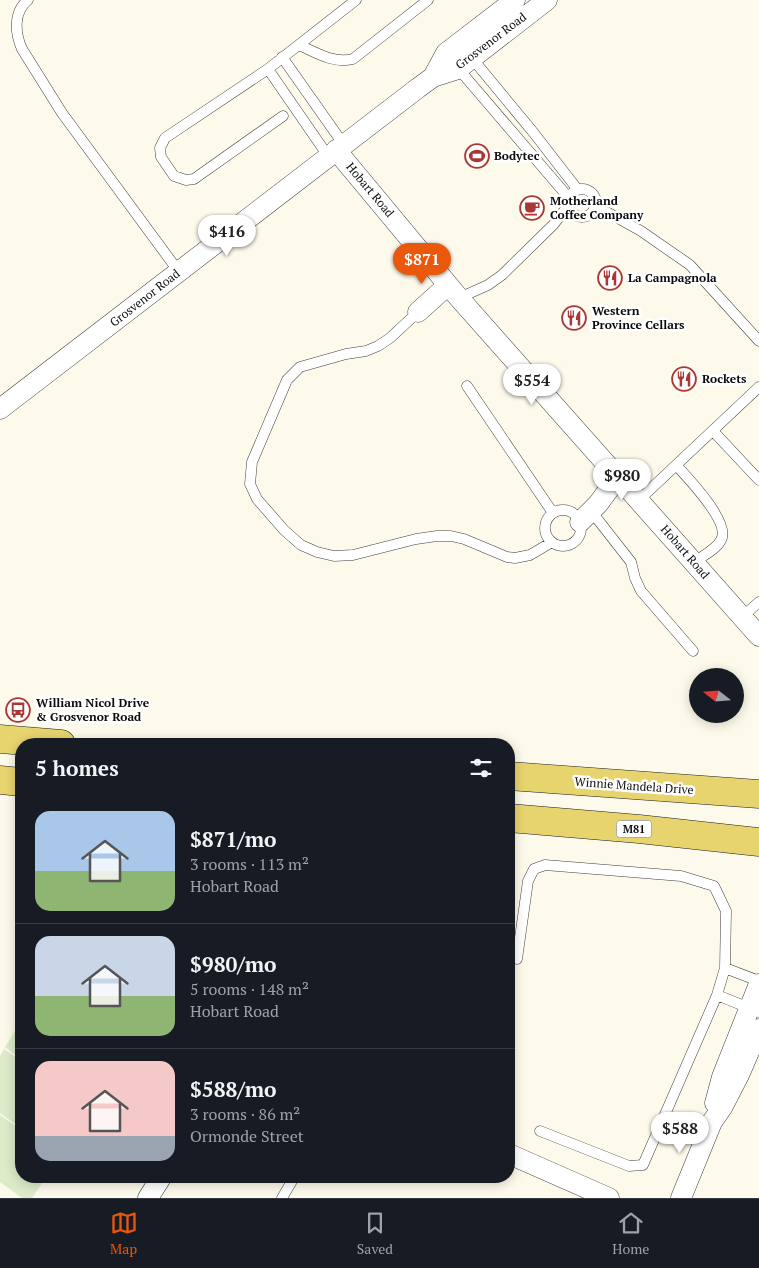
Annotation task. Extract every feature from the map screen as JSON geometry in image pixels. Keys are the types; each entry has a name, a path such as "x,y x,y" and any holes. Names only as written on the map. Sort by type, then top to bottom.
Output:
{"main road":[{"path":"0,739 15,740"},
{"name":"Winnie Mandela Drive","path":"515,776 759,794"},
{"path":"0,780 15,781"},
{"name":"M81","path":"515,819 759,842"}],"street":[{"name":"Grosvenor Road","path":"0,409 433,77 459,55 515,0"},
{"name":"Grosvenor Road","path":"459,55 547,0"},
{"name":"Hobart Road","path":"336,150 454,292 759,636"},
{"path":"418,312 454,292"},
{"path":"586,516 618,476"},
{"path":"712,1122 715,1100 722,1076 754,1010 759,982"},
{"path":"681,1198 712,1122 723,1106 739,1075 759,1029"},
{"path":"515,1157 609,1198"},
{"path":"148,1198 158,1183"}],"lane":[{"path":"28,0 23,4 17,17 17,37 22,49 62,113 179,272"},
{"path":"283,116 194,179 186,180 174,176 160,157 160,148 164,138 268,68 356,0"},
{"path":"299,45 330,58 344,61 354,59 428,0"},
{"path":"459,55 533,132 578,190"},
{"path":"459,55 569,202 570,210 577,216"},
{"path":"282,56 336,150"},
{"path":"268,68 336,150"},
{"path":"454,292 488,285 553,225 574,192 584,190 592,195 595,204 593,211 586,216 577,216 553,225"},
{"path":"593,211 607,212 632,226 690,265 759,342"},
{"path":"418,312 390,338 378,346 366,351 346,354 300,367 287,380 252,462 250,484 257,499 284,530 301,545 317,552 334,556 353,556 416,539 451,536 514,558 530,555 552,542"},
{"path":"467,386 553,513"},
{"path":"639,500 759,387"},
{"path":"713,431 759,480"},
{"path":"677,466 698,489 714,512 724,534 717,546 694,562"},
{"path":"586,516 577,539 570,545 560,546 552,542 548,537 546,524 553,513 566,510 577,516 586,516 631,562 635,578 642,591 693,651"},
{"path":"742,617 759,602"},
{"path":"517,959 528,881 534,869 546,865 680,876 714,886 726,911 725,968 717,995 643,1164 629,1166 540,1131"},
{"path":"725,968 759,982"},
{"path":"717,995 754,1010"},
{"path":"282,1198 291,1183"}],"green space":[{"path":"15,1031 15,1054 5,1047"},
{"path":"4,1049 15,1057 15,1124 0,1113 0,1056"},
{"path":"0,1115 15,1126 15,1183 42,1183 32,1198 22,1198 0,1182"}],"place":[{"name":"Bodytec","path":"477,156"},
{"name":"Motherland Coffee Company","path":"532,208"},
{"name":"La Campagnola","path":"610,278"},
{"name":"Western Province Cellars","path":"574,318"},
{"name":"Rockets","path":"684,379"},
{"name":"William Nicol Drive & Grosvenor Road","path":"18,710"}]}
